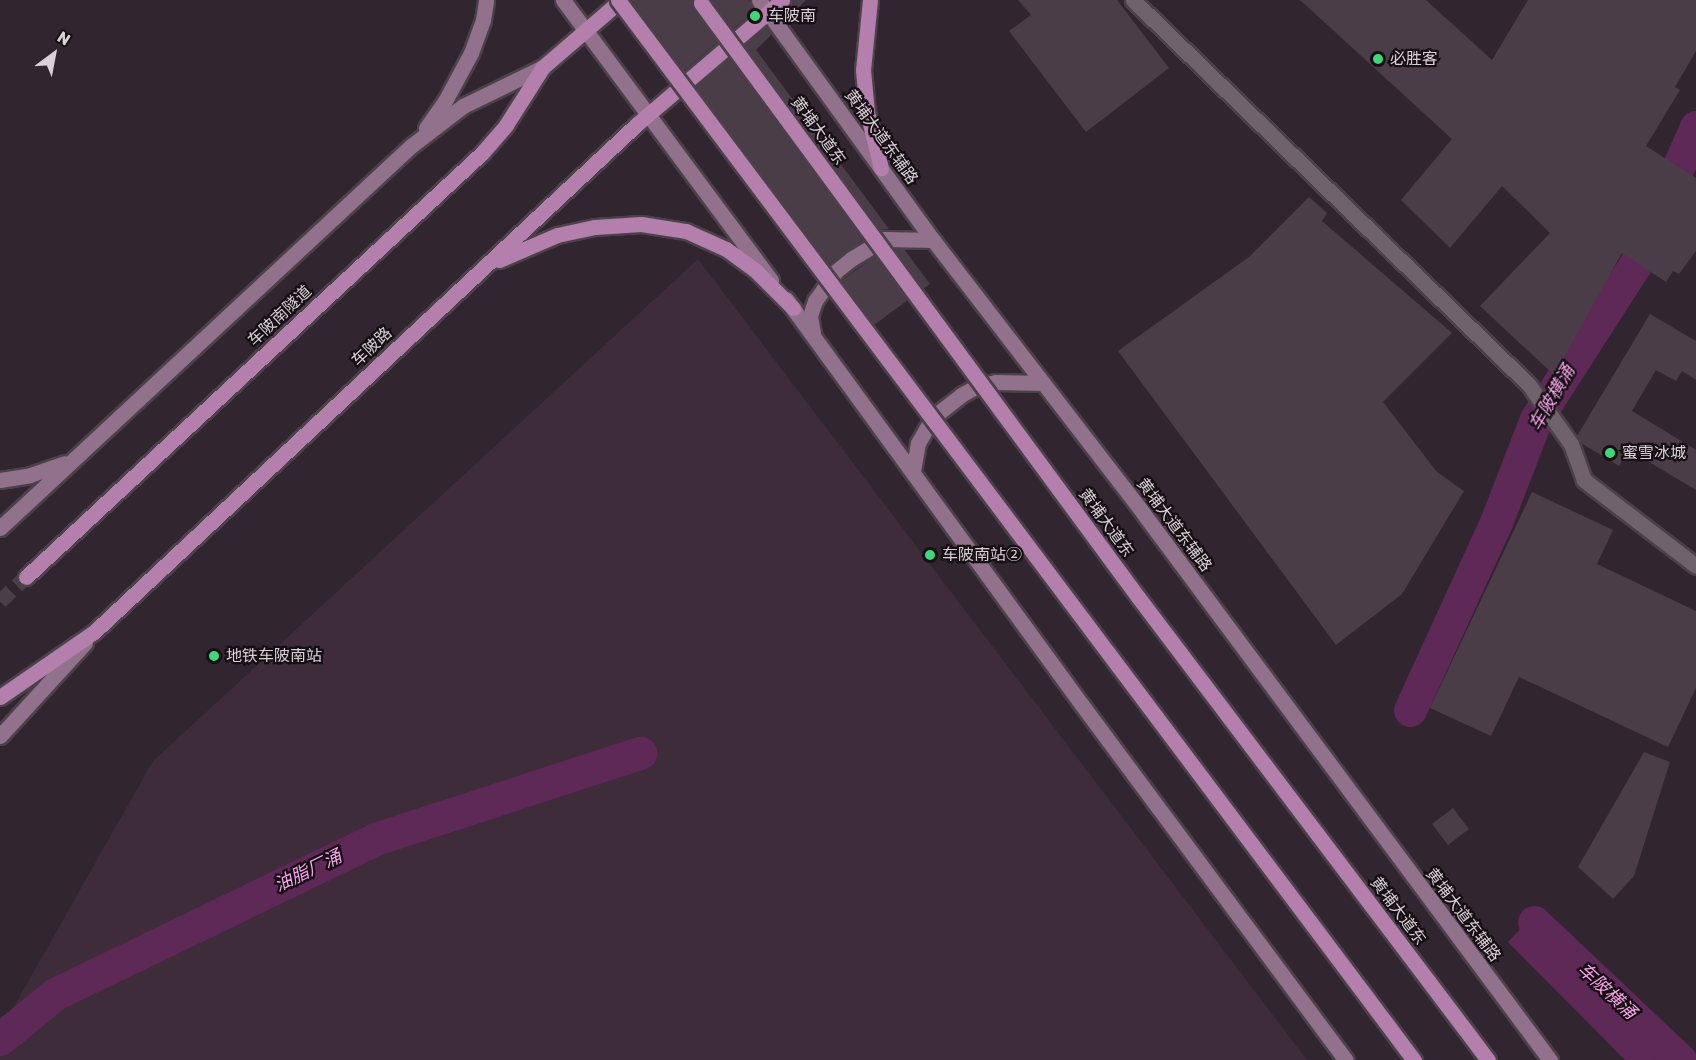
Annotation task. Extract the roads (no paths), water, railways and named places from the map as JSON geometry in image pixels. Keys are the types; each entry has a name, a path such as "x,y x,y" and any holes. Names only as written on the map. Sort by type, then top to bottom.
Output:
{"main road":[{"path":"411,146 445,101 462,71 483,20 486,0"},
{"path":"562,0 793,308 1082,705 1346,1060"},
{"path":"0,528 411,146 463,106 543,67 619,0 1414,1060"},
{"name":"车陂路","path":"0,736 94,632 763,6 782,0"},
{"path":"870,0 863,70 867,112 881,168"},
{"name":"黄埔大道东","path":"699,1 1138,597 1488,1060"},
{"name":"黄埔大道东辅路","path":"763,6 933,240 1043,383 1550,1060"},
{"name":"车陂南隧道","path":"26,577 482,153 506,125 543,67"},
{"path":"478,272 516,251 557,235 595,227 641,224 686,231 726,249 755,270 793,308"},
{"path":"814,339 810,316 815,301 835,272 851,259 884,239 933,240"},
{"path":"913,471 918,443 926,429 937,414 961,395 977,386 996,382 1043,383"},
{"path":"0,480 30,475 75,458"},
{"path":"0,697 94,632"}],"street":[{"path":"1133,0 1529,385 1571,444 1584,480 1696,566"}],"waterway":[{"name":"车陂横涌","path":"1410,710 1496,522 1536,419 1635,265 1696,127"},
{"name":"油脂厂涌","path":"0,1039 55,994 375,839 640,753"},
{"name":"车陂横涌","path":"1534,922 1680,1060"}],"tunnel":[{"path":"0,601 26,577"}],"place":[{"name":"车陂南","path":"755,16"},
{"name":"必胜客","path":"1378,59"},
{"name":"蜜雪冰城","path":"1610,453"},
{"name":"车陂南站②","path":"930,555"},
{"name":"地铁车陂南站","path":"214,656"}]}
